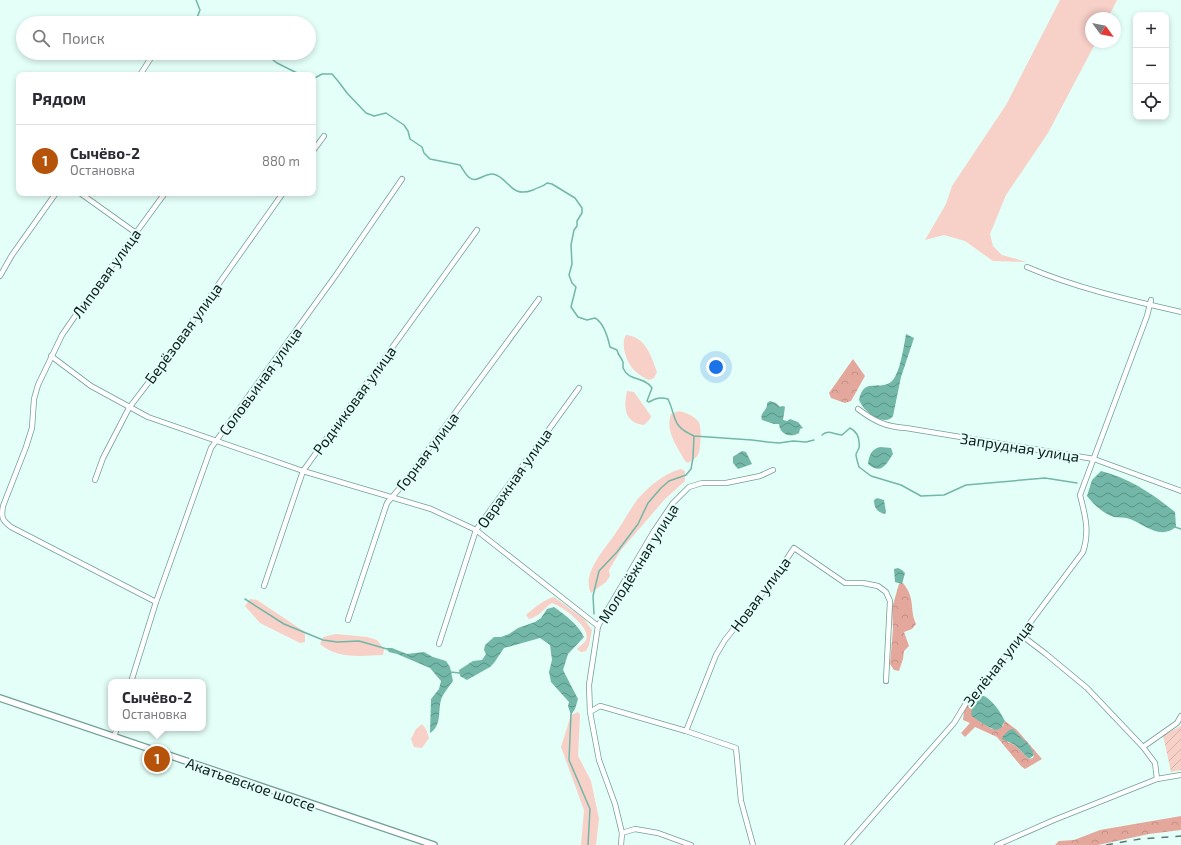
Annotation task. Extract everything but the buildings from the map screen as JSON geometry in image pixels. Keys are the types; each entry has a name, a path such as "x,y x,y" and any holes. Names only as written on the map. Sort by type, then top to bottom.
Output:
{"street":[{"path":"142,72 150,60"},
{"path":"316,147 324,136"},
{"name":"Соловьиная улица","path":"132,679 156,602 208,455 336,276 402,179"},
{"path":"0,276 12,255 54,196"},
{"path":"84,196 136,233"},
{"name":"Липовая улица","path":"156,602 11,527 3,521 1,515 32,428 34,399 38,385 51,356 62,335 73,319 163,196"},
{"name":"Берёзовая улица","path":"95,480 109,446 129,408 155,374 281,196"},
{"name":"Родниковая улица","path":"264,586 303,471 477,230"},
{"path":"1027,267 1075,286 1150,303 1181,312"},
{"name":"Горная улица","path":"348,620 387,503 399,489 539,299"},
{"name":"Зелёная улица","path":"847,845 954,723 968,700 982,687 1084,552 1087,540 1087,525 1080,495 1139,338 1150,303"},
{"path":"51,356 91,386 148,417 216,442 303,471 431,509 476,530 598,626"},
{"name":"Овражная улица","path":"439,644 476,530 579,388"},
{"name":"Запрудная улица","path":"858,409 876,421 891,427 906,428 1094,459 1181,491"},
{"name":"Молодёжная улица","path":"621,845 622,833 615,804 599,760 590,712 589,685 598,626 654,531 673,503 689,487 702,483 726,483 763,475 773,470"},
{"name":"Новая улица","path":"686,731 716,655 725,640 772,581 794,548 845,584 863,583 878,586 886,592 890,601 886,681"},
{"path":"1021,635 1087,688 1143,747 1155,763 1157,779"},
{"name":"Акатьевское шоссе","path":"0,698 434,845"},
{"path":"590,712 600,706 686,731 736,748 741,801 753,845"},
{"path":"1143,747 1179,723 1181,716"},
{"path":"114,737 116,731"},
{"path":"997,845 1054,820 1157,779 1181,775"},
{"path":"622,833 635,829 658,833 691,845"}],"shaded area":[{"path":"1060,0 1117,0 1111,12 1085,12 1085,48 1093,48 1048,133 1006,195 990,234 993,246 1002,255 1027,262 993,261 965,241 944,235 925,240 946,204 952,186 1006,105"},
{"path":"626,335 638,339 647,348 657,372 654,378 649,380 643,377 638,374 629,364 624,348 624,339"},
{"path":"627,391 634,392 651,416 644,425 635,423 630,419 626,412 625,404"},
{"path":"679,411 694,417 698,421 700,427 701,437 698,455 688,463 685,461 675,444 671,432 671,414"},
{"path":"681,469 685,471 685,481 665,499 621,550 609,570 610,576 606,582 591,593 589,578 592,570 600,554 618,530 637,500 657,481 668,474"},
{"path":"554,597 584,619 592,630 589,645 586,651 581,652 577,649 586,640 587,635 585,630 575,618 557,605 552,603 533,618 529,619 526,615 542,602"},
{"path":"250,599 257,600 305,632 305,642 300,643 260,623 245,606"},
{"path":"336,634 367,637 377,640 384,649 383,655 350,656 334,652 320,644 323,637"},
{"path":"578,712 580,715 578,756 591,781 599,819 596,845 581,845 584,810 561,747 571,715"},
{"path":"422,724 426,729 429,738 422,748 414,747 411,739 416,729"},
{"path":"1181,726 1181,770 1171,772 1163,735"}],"green space":[{"path":"853,359 865,376 851,401 845,403 831,398 829,393"},
{"path":"903,583 910,594 916,624 912,629 904,632 909,646 904,651 899,671 894,670 890,664 893,629 892,608 899,584"},
{"path":"972,698 977,698 976,705 980,722 992,729 1003,726 1005,721 1017,730 1042,759 1025,769 997,737 975,727 965,737 961,733 970,723 963,720 964,711","holes":["1016,732 1029,746 1034,755 1033,758 1029,759 1015,745 1007,742"]},
{"path":"1181,816 1181,830 1149,834 1098,845 1055,845 1059,841 1074,840 1100,830"}],"water":[{"path":"906,334 914,338 901,377 893,416 887,420 880,419 873,416 863,406 859,400 861,393 868,387 891,382 897,373"},
{"path":"770,401 776,403 780,407 785,407 783,420 787,421 790,419 798,422 803,428 800,429 799,433 793,435 786,434 781,431 779,424 762,420 761,417 767,403"},
{"path":"880,447 891,448 893,454 883,467 876,469 868,464 868,461 874,449"},
{"path":"742,451 746,452 752,464 738,469 733,463 733,457"},
{"path":"1101,471 1131,482 1167,505 1175,512 1176,527 1170,531 1158,532 1130,519 1110,516 1103,511 1087,496 1092,480"},
{"path":"877,498 884,500 885,514 878,511 875,507 874,500"},
{"path":"898,568 905,573 902,584 895,582 894,569"},
{"path":"554,607 575,624 584,637 568,654 563,670 578,699 575,709 571,715 568,706 569,702 551,682 549,672 552,660 550,645 540,638 504,648 490,667 467,680 460,676 459,670 473,661 482,660 486,654 484,650 485,645 494,637 501,637 518,628 535,622 541,618 547,609"},
{"path":"386,648 392,648 407,654 424,652 433,657 446,661 450,667 453,681 442,697 437,726 430,733 431,699 439,689 441,681 430,668 389,652"},
{"path":"981,695 989,699 1001,714 1005,721 1001,728 996,730 993,729 971,715 972,708 976,705 977,698"},
{"path":"1013,729 1030,746 1034,755 1029,759 1015,745 1002,739 1009,730"}],"waterway":[{"path":"196,0 200,10 198,16"},
{"path":"273,60 295,72"},
{"path":"316,77 322,74 332,74 366,113 374,116 386,113 404,125 408,131 410,139 422,147 424,153 430,159 460,165 470,178 478,179 493,174 503,179 514,190 519,192 533,190 547,183 552,184 575,198 582,208 582,213 577,221 577,226 574,230 571,245 572,264 569,275 572,283 576,287 571,307 578,317 587,320 595,318 601,323 610,347 617,350 623,362 623,368 626,372 629,375 649,384 652,388 647,401 649,402 660,398 668,399 676,421 682,429 694,436 779,443 793,441 806,442 814,440"},
{"path":"822,435 827,432 842,435 850,428 857,434 859,439 859,448 856,454 859,467 871,476 901,485 921,496 944,495 966,485 1045,478 1077,483"},
{"path":"594,614 593,596 599,571 617,552 638,524 648,503 661,488 669,481 686,475 691,469 694,436"},
{"path":"1175,527 1181,529"},
{"path":"245,599 284,624 323,640 337,642 359,641 387,649"},
{"path":"450,672 460,673"},
{"path":"571,714 569,760 590,809 588,845"}],"railway":[{"path":"1106,845 1140,839 1181,836"}],"place":[{"name":"Сычёво-2","path":"157,759"}]}
